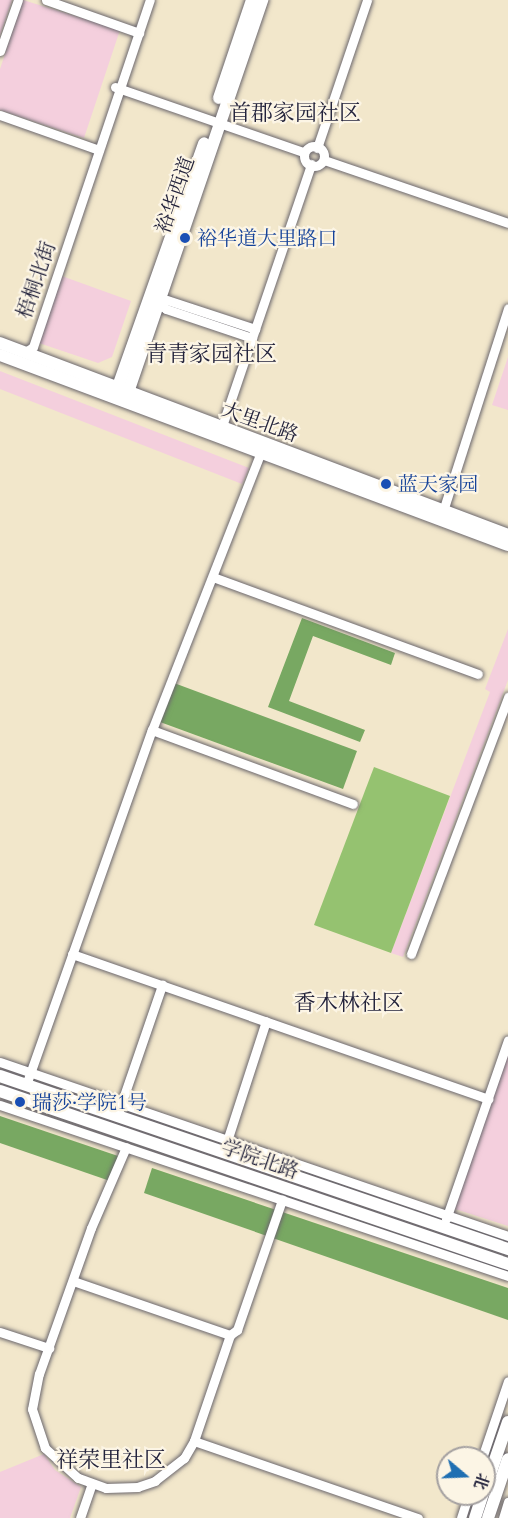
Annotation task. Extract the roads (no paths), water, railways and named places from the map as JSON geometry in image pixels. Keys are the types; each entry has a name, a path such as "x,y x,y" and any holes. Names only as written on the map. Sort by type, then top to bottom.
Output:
{"main road":[{"name":"裕华西道","path":"121,395 158,303 216,123 252,0"},
{"name":"裕华西道","path":"121,395 216,123 262,0"},
{"name":"大里北路","path":"0,343 260,454 442,516 508,535"},
{"name":"大里北路","path":"0,355 221,429 442,516 508,545"},
{"name":"学院北路","path":"0,1076 119,1110 225,1146 445,1221 508,1249"},
{"name":"学院北路","path":"0,1091 216,1172 508,1264"},
{"path":"216,1172 225,1146"},
{"path":"496,1458 508,1422"},
{"path":"488,1518 508,1459"}],"street":[{"path":"0,51 18,0"},
{"path":"46,0 136,32"},
{"name":"梧桐北街","path":"25,352 97,149 145,0"},
{"name":"梧桐北街","path":"136,32 150,0"},
{"path":"367,0 317,148 324,160 508,223"},
{"path":"117,88 303,152 317,148"},
{"path":"0,115 97,149"},
{"path":"303,152 304,160 310,164 319,165 324,160"},
{"path":"221,429 310,164"},
{"path":"158,303 167,300 254,333"},
{"path":"442,516 508,308"},
{"path":"26,1085 152,730 260,454"},
{"path":"213,576 478,674"},
{"path":"411,954 508,696"},
{"path":"152,730 353,804"},
{"path":"72,954 488,1099"},
{"path":"0,1062 30,1072 119,1110 162,985"},
{"path":"225,1146 266,1022"},
{"path":"508,1040 445,1221 508,1236"},
{"path":"0,1105 126,1147 216,1172 282,1200 508,1276"},
{"path":"126,1147 73,1281 34,1392 32,1409 37,1434 56,1461 92,1484 123,1488 155,1481 184,1458 194,1441 230,1335 237,1330 282,1200"},
{"path":"73,1281 230,1335"},
{"path":"0,1332 49,1348"},
{"path":"486,1446 508,1381"},
{"path":"194,1441 418,1518"},
{"path":"80,1518 92,1484"},
{"path":"503,1518 508,1502"}],"place":[{"name":"裕华道大里路口","path":"185,238"},
{"name":"蓝天家园","path":"386,484"},
{"name":"瑞莎·学院1号","path":"20,1102"}],"district":[{"name":"首郡家园社区","path":"295,114"},
{"name":"青青家园社区","path":"211,355"},
{"name":"香木林社区","path":"349,1004"},
{"name":"祥荣里社区","path":"111,1461"}]}
